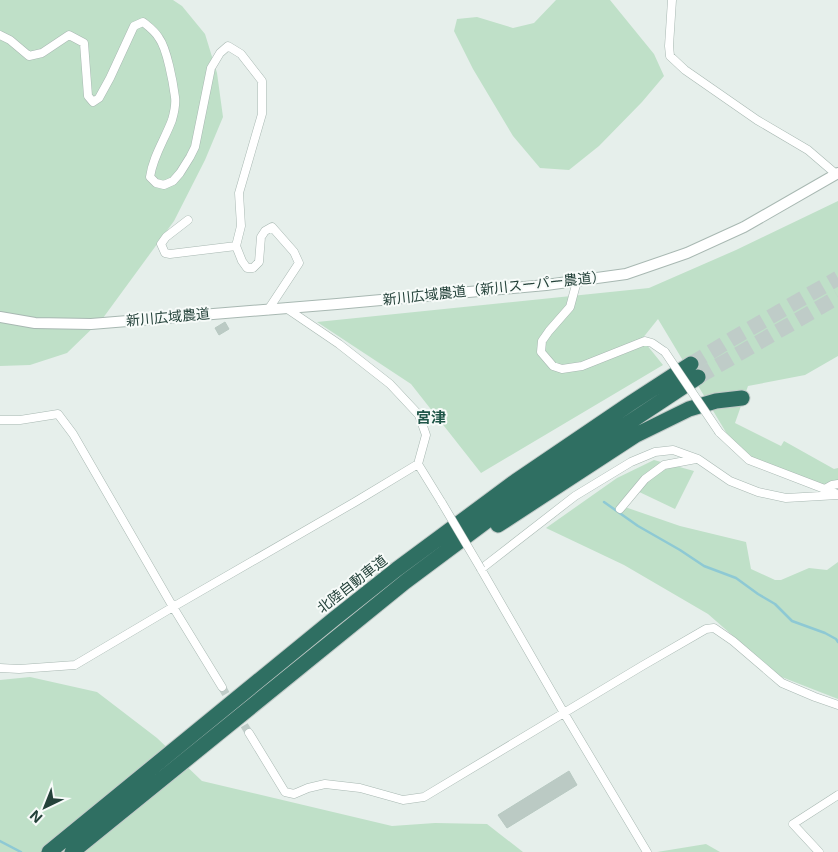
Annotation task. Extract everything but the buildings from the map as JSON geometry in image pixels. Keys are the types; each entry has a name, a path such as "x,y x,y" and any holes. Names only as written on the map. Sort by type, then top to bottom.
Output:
{"highway":[{"name":"北陸自動車道","path":"49,852 188,748 274,687 405,582 477,528 695,370 571,443 463,519 397,569 341,613 188,748 72,852"},
{"path":"274,687 473,542 636,435 689,409 716,401 742,398"}],"street":[{"path":"672,0 668,46 670,56 685,70 758,120 808,150 837,173"},
{"path":"0,35 10,40 29,56 42,53 69,35 80,40 84,44 88,96 93,102 99,98 134,26 143,22 149,27 160,38 175,98 172,120 152,165 150,177 156,183 164,185 173,181 180,173 195,147 211,68 220,53 228,46 241,54 262,81 262,114 239,193 241,226 236,246 247,268 253,268 259,262 261,237 265,231 272,227 294,252 299,263 268,310"},
{"name":"新川広域農道（新川スーパー農道）","path":"337,304 546,285 626,274 687,253 744,227 837,173"},
{"path":"188,220 166,237 161,244 165,253 236,246"},
{"path":"577,281 570,307 548,331 542,341 541,352 553,366 562,369 582,366 645,341 652,342 665,352 719,432 749,460 838,495"},
{"name":"新川広域農道","path":"0,317 35,323 91,324 337,304"},
{"path":"0,668 19,669 75,665 418,464 426,435 419,415 390,384 339,344 286,308"},
{"path":"0,420 20,420 58,414 73,434 173,607 222,687"},
{"path":"481,569 575,496 631,462 655,452 673,450 698,459 730,481 758,492 786,498 838,495"},
{"path":"620,510 645,479 664,465 698,459"},
{"path":"418,464 647,852"},
{"path":"825,489 838,484"},
{"path":"249,733 285,792 294,794 325,784 360,788 403,800 424,797 706,629 714,628 733,641 782,683 838,705"},
{"path":"819,852 793,824 838,795"}],"green space":[{"path":"0,0 173,0 182,6 205,34 217,73 223,117 205,160 174,221 103,318 67,353 30,365 0,366"},
{"path":"556,0 610,0 654,54 664,76 642,102 599,146 569,170 540,168 513,136 473,69 454,31 457,19 477,17 513,28 534,23"},
{"path":"838,201 838,356 805,375 748,386 735,423 781,446 784,441 834,469 838,468 838,480 815,488 777,475 742,459 658,319 642,339 663,365 481,473 411,384 317,322 649,288 736,250"},
{"path":"654,460 694,471 675,509 633,489 622,506 680,526 746,542 751,569 775,580 781,580 809,568 827,570 838,562 838,699 779,676 708,614 624,565 546,528 617,478"},
{"path":"30,677 97,692 157,738 202,781 392,826 435,823 487,824 523,852 0,852 0,680"},
{"path":"706,844 720,852 657,852"}],"waterway":[{"path":"604,502 638,526 704,566 736,578 775,604 792,621 825,633 838,642"},
{"path":"0,841 21,852"}],"tunnel":[{"path":"691,364 838,278"},
{"path":"698,377 838,297"},
{"path":"222,687 232,705"},
{"path":"238,715 249,733"}],"district":[{"name":"宮津","path":"431,418"}]}
